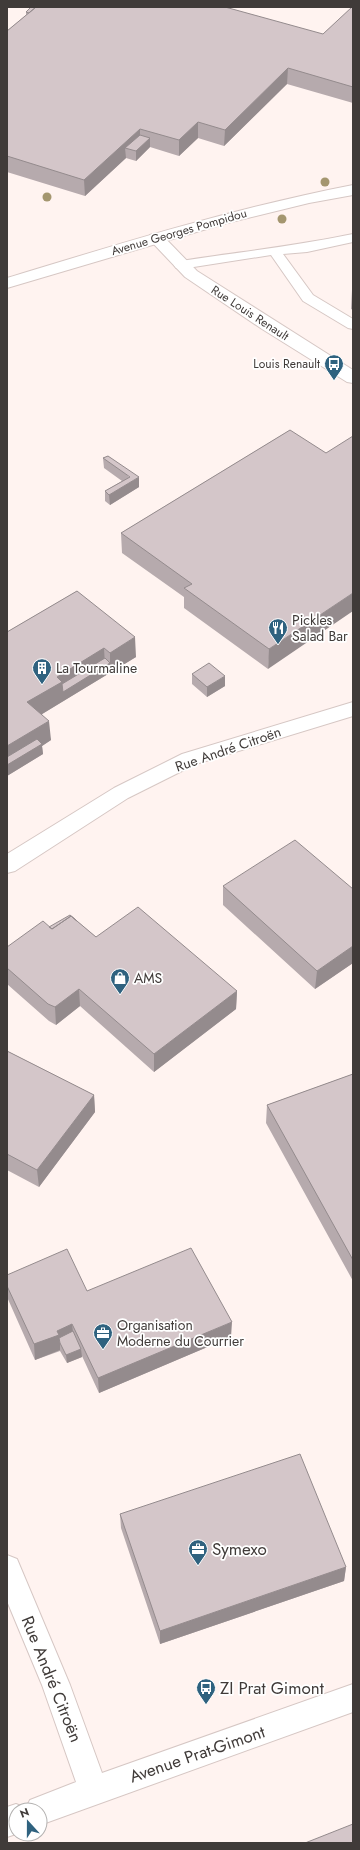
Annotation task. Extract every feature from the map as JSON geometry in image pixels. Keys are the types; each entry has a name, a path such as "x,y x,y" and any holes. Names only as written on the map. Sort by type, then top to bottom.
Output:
{"street":[{"name":"Avenue Georges Pompidou","path":"7,283 156,238 260,209 353,190"},
{"name":"Rue Louis Renault","path":"156,238 191,274 268,326 353,378"},
{"name":"Rue André Citroën","path":"7,865 121,793 189,759 353,709"},
{"name":"Rue André Citroën","path":"7,1568 56,1685 94,1791"},
{"name":"Avenue Prat-Gimont","path":"48,1807 353,1698"}],"lane":[{"path":"181,264 307,248 353,238"},
{"path":"274,251 308,298 353,325"}],"building":[{"path":"31,7 36,7 29,13 26,12"},
{"path":"36,7 225,7 323,34 353,7 353,87 288,68 225,130 198,122 179,140 140,129 84,180 7,156 7,31"},
{"path":"140,135 150,138 136,151 125,148"},
{"path":"290,430 326,453 353,436 353,593 269,649 184,588 192,584 121,533"},
{"path":"108,456 139,477 109,495 105,491 130,477 103,458"},
{"name":"La Tourmaline","path":"77,591 135,637 110,653 104,648 57,677 62,682 27,702 49,721 7,746 7,632"},
{"path":"105,658 110,663 63,692 62,684"},
{"path":"209,663 225,676 207,687 192,674"},
{"path":"37,739 42,744 7,765 7,757"},
{"path":"295,840 353,889 353,946 317,971 223,886"},
{"name":"AMS","path":"138,907 237,991 154,1054 79,989 55,1007 48,1004 7,968 7,947 43,921 52,929 71,916 96,937"},
{"path":"70,915 77,921 71,916 52,929 49,927"},
{"path":"7,1051 94,1095 37,1170 7,1154"},
{"path":"353,1074 353,1260 267,1105"},
{"path":"191,1248 232,1322 98,1378 72,1324 57,1331 59,1335 34,1344 7,1286 7,1275 67,1249 87,1291"},
{"path":"73,1331 81,1349 66,1355 59,1338"},
{"path":"300,1454 346,1567 160,1631 120,1514"},
{"path":"353,1824 353,1843 305,1843"}],"place":[{"name":"Louis Renault","path":"334,381"},
{"name":"Pickles Salad Bar","path":"278,645"},
{"name":"La Tourmaline","path":"42,685"},
{"name":"AMS","path":"120,995"},
{"name":"Organisation Moderne du Courrier","path":"103,1350"},
{"name":"Symexo","path":"198,1566"},
{"name":"ZI Prat Gimont","path":"206,1705"}]}
